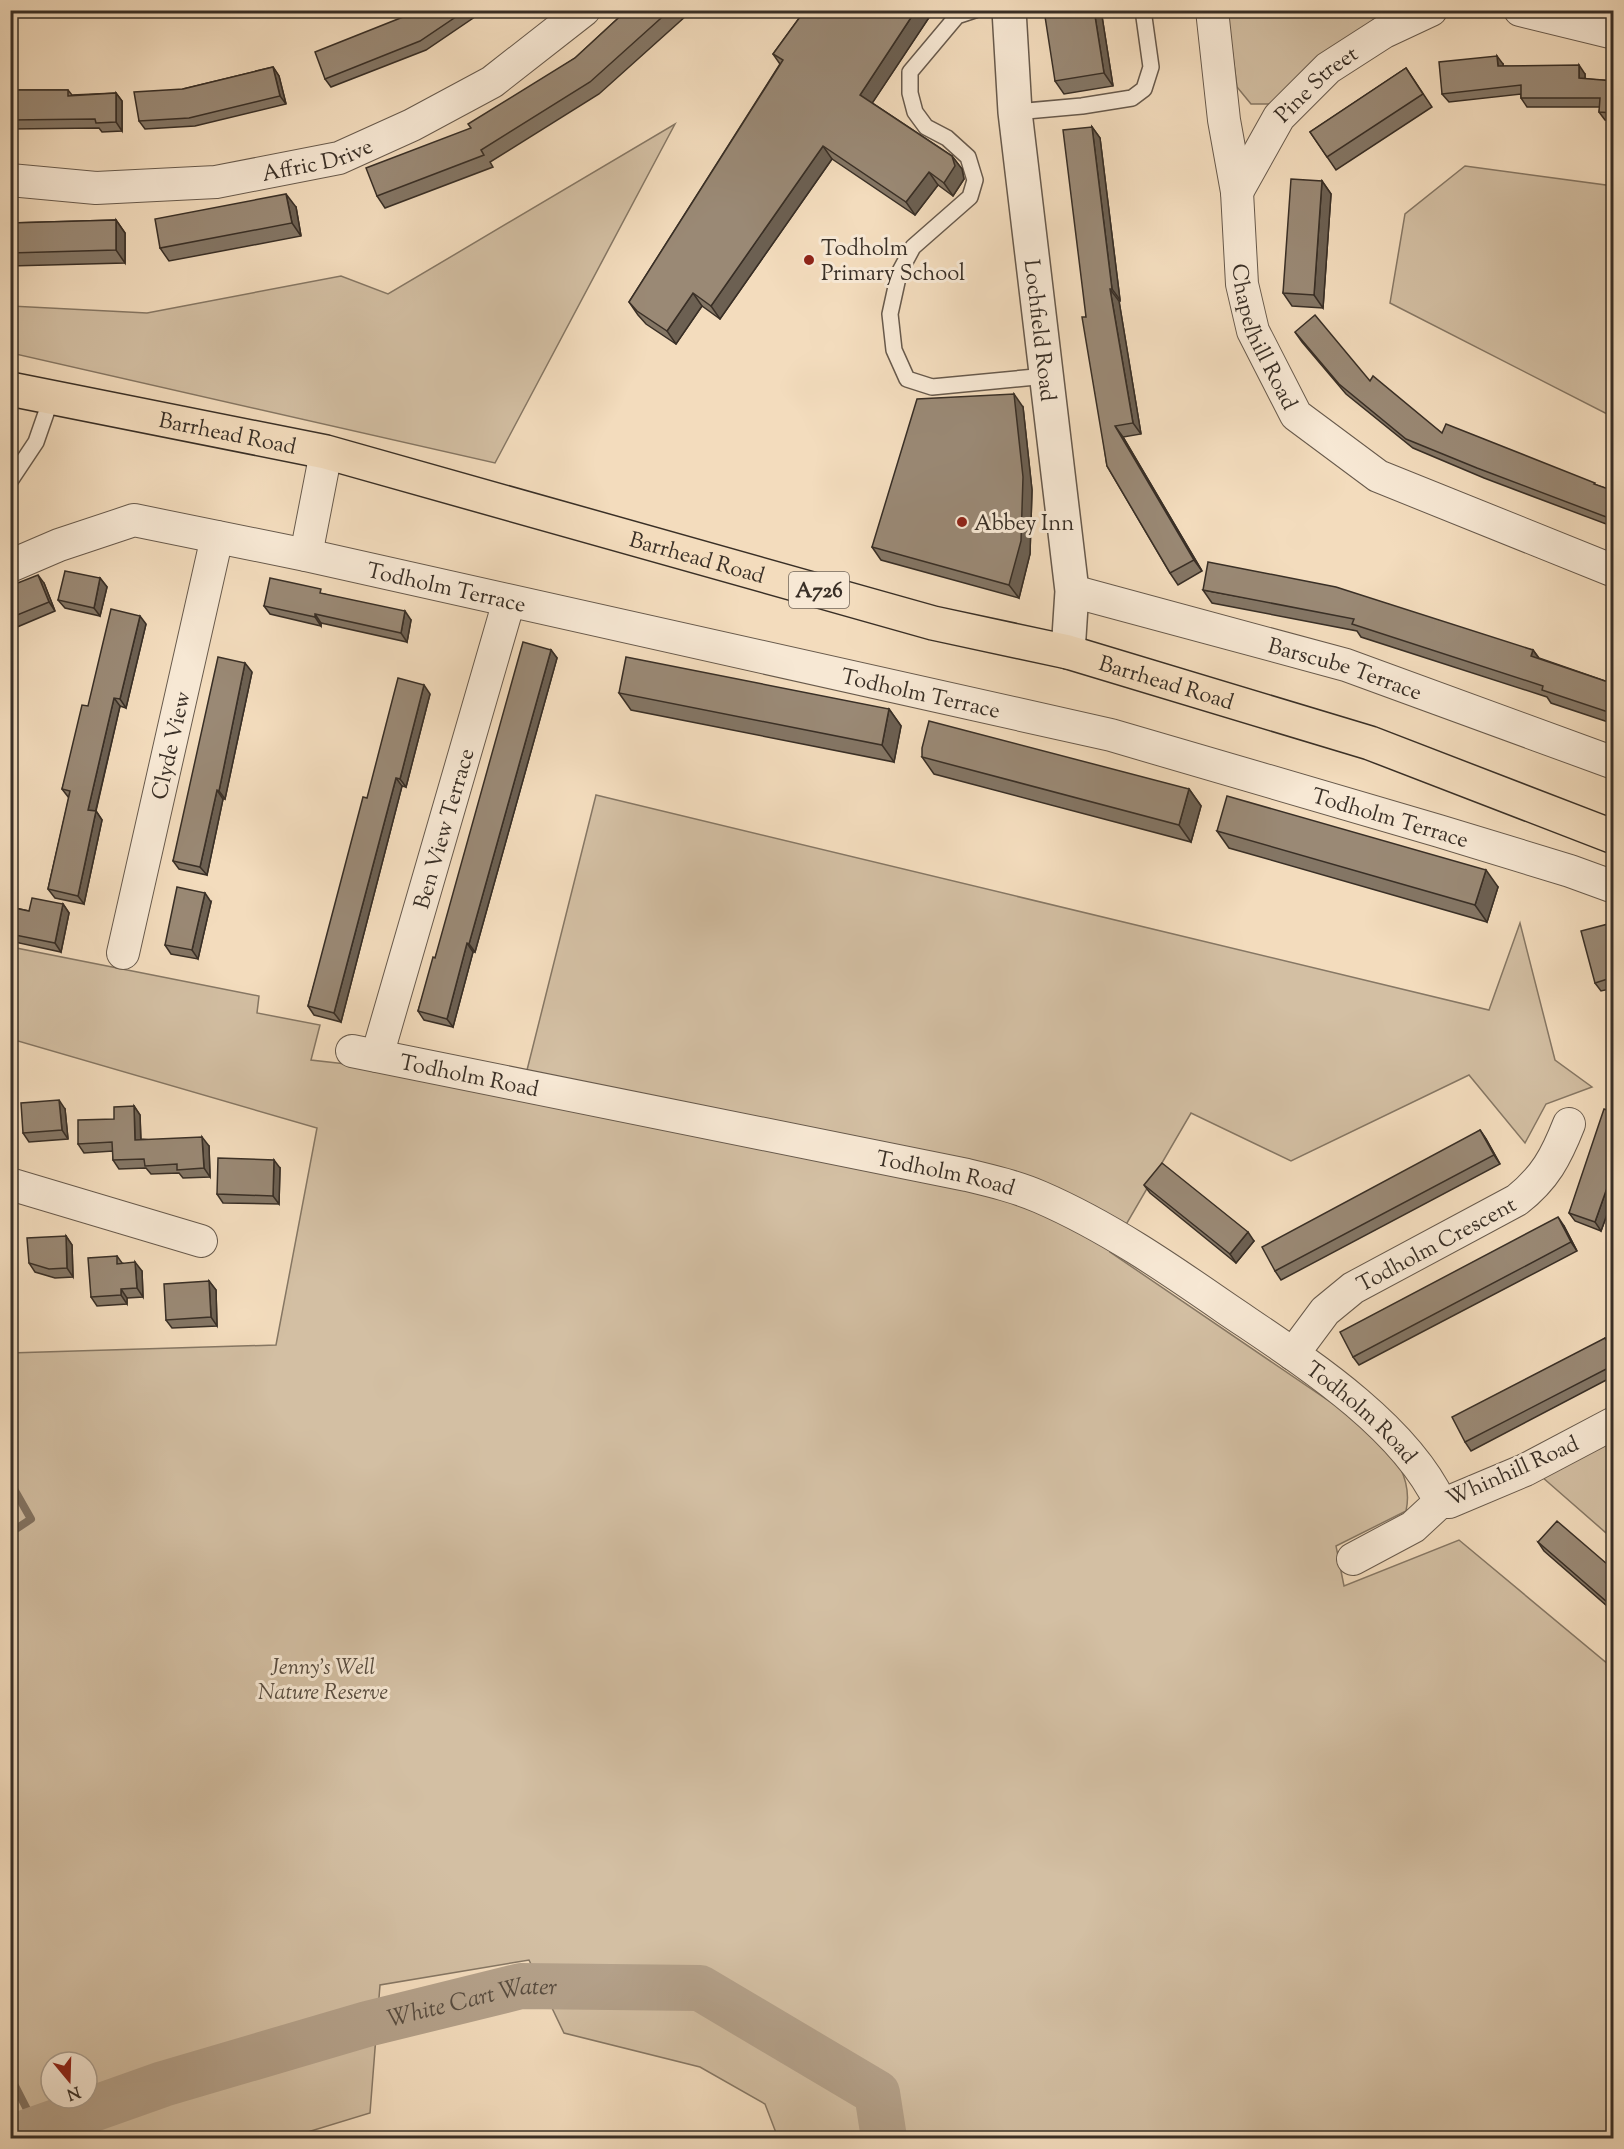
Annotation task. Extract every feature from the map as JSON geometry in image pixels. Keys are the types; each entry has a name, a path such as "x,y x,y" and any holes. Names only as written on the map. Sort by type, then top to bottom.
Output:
{"main road":[{"name":"Barrhead Road","path":"10,389 326,452 933,622 1068,652 1370,743 1614,837"}],"street":[{"name":"Affric Drive","path":"10,180 96,188 216,182 339,158 412,125 492,82 584,10"},
{"name":"Lochfield Road","path":"1009,10 1015,112 1072,591 1068,652"},
{"name":"Chapelhill Road","path":"1212,10 1224,120 1237,192 1242,284 1253,331 1296,415 1378,476 1614,571"},
{"name":"Pine Street","path":"1237,192 1279,117 1328,68 1384,32 1431,10"},
{"path":"1520,10 1614,33"},
{"path":"306,555 326,452"},
{"name":"Todholm Terrace","path":"10,566 59,545 134,520 306,555 1111,735 1439,831 1570,871 1614,887"},
{"name":"Clyde View","path":"123,953 217,537"},
{"name":"Barscube Terrace","path":"1072,591 1346,665 1614,763"},
{"name":"Ben View Terrace","path":"364,1053 509,602"},
{"name":"Todholm Road","path":"364,1053 1002,1184 1039,1197 1081,1216 1169,1270 1293,1354 1354,1401 1398,1440 1409,1453 1440,1502"},
{"name":"Todholm Crescent","path":"1293,1354 1325,1311 1353,1288 1517,1200 1527,1192 1552,1163 1569,1124"},
{"path":"10,1184 201,1241"},
{"name":"Whinhill Road","path":"1353,1559 1413,1527 1440,1502 1449,1502 1525,1470 1614,1423"}],"lane":[{"path":"975,10 957,16 910,72 910,93 915,112 926,127 947,138 968,157 975,180 970,197 913,247 899,273 890,314 894,350 907,379 932,387 1046,376"},
{"path":"1015,112 1082,106 1131,98 1144,89 1151,67 1143,10"},
{"path":"10,481 36,442 52,396"}],"green space":[{"path":"1227,11 1379,11 1376,22 1274,104 1251,104 1237,87"},
{"path":"675,124 495,463 11,353 11,306 147,313 341,276 388,294"},
{"path":"1465,166 1613,186 1613,417 1390,303 1405,214"},
{"name":"Jenny's Well Nature Reserve","path":"596,795 1489,1010 1520,923 1555,1060 1592,1087 1546,1104 1525,1143 1469,1075 1291,1161 1191,1113 1110,1252 1376,1433 1390,1451 1405,1479 1408,1500 1406,1511 1336,1546 1344,1586 1459,1540 1609,1665 1614,1686 1613,2138 778,2138 765,2104 700,2067 564,2033 529,1960 380,1985 370,2113 288,2138 11,2138 10,1353 276,1345 317,1128 11,1039 11,947 259,996 257,1013 320,1025 311,1060 355,1065 520,1098"},
{"path":"1613,1439 1613,1539 1542,1477"}],"building":[{"path":"415,10 466,10 420,41 325,79 315,52 408,15"},
{"path":"627,10 670,10 590,82 481,150 484,155 377,196 366,168 471,128 468,124 575,58"},
{"path":"805,10 916,10 860,95 952,156 955,166 944,183 929,172 906,202 823,146 711,306 693,293 667,331 637,311 629,302 783,60 773,54"},
{"path":"1044,10 1094,10 1104,73 1055,81"},
{"path":"1497,56 1498,66 1579,65 1579,78 1614,81 1614,113 1599,112 1600,98 1521,98 1521,85 1442,94 1439,62"},
{"path":"273,67 280,96 189,118 139,121 134,92 183,89"},
{"path":"1406,68 1423,94 1327,157 1310,132"},
{"path":"10,90 68,90 68,96 116,93 116,122 96,123 95,119 10,120"},
{"path":"1092,127 1112,289 1110,289 1133,423 1115,426 1194,560 1170,573 1107,466 1082,317 1086,317 1063,130"},
{"path":"1291,179 1322,181 1314,295 1283,293"},
{"path":"286,194 292,223 160,248 155,219"},
{"path":"116,220 116,250 10,253 10,223"},
{"path":"1315,315 1370,381 1373,376 1442,433 1446,424 1614,491 1614,521 1406,439 1339,384 1295,332"},
{"name":"Abbey Inn","path":"1014,394 1023,477 1021,541 1009,585 872,547 917,399"},
{"path":"1208,562 1336,587 1533,650 1531,656 1614,684 1614,714 1542,690 1543,686 1352,624 1354,619 1203,590"},
{"path":"65,571 100,578 94,608 58,600"},
{"path":"38,575 49,602 10,618 10,586"},
{"path":"270,578 321,589 320,593 405,611 401,633 315,614 315,617 264,606"},
{"path":"111,609 140,616 120,699 114,698 88,810 96,811 78,896 48,889 70,791 62,789 82,705 88,706"},
{"path":"523,642 551,650 447,1019 418,1011 433,957 435,958"},
{"path":"218,657 245,663 219,791 217,790 200,867 173,861"},
{"path":"626,657 889,709 882,745 619,693"},
{"path":"398,678 424,685 400,779 396,778 334,1013 308,1006 363,797 367,798"},
{"path":"929,721 1189,789 1179,825 922,757"},
{"path":"1227,796 1486,870 1475,905 1217,831"},
{"path":"177,887 205,893 192,950 165,945"},
{"path":"32,898 63,904 55,943 10,934 10,907 29,911"},
{"path":"1608,924 1614,944 1614,977 1595,983 1581,931"},
{"path":"59,1100 62,1130 23,1133 21,1103"},
{"path":"134,1106 135,1140 202,1137 204,1168 177,1170 177,1164 145,1166 144,1159 113,1160 112,1142 78,1144 78,1120 114,1119 114,1107"},
{"path":"1604,1109 1614,1112 1614,1168 1595,1222 1569,1213"},
{"path":"1480,1130 1494,1155 1275,1271 1262,1247"},
{"path":"218,1158 274,1160 273,1196 217,1194"},
{"path":"1162,1163 1248,1232 1230,1254 1144,1185"},
{"path":"1558,1217 1571,1242 1353,1357 1340,1332"},
{"path":"66,1236 67,1268 49,1269 29,1263 27,1238"},
{"path":"117,1256 117,1264 135,1262 137,1288 121,1289 121,1295 91,1297 88,1258"},
{"path":"209,1281 211,1317 166,1320 164,1284"},
{"path":"1605,1338 1614,1353 1614,1365 1465,1442 1452,1417"},
{"path":"1557,1521 1614,1570 1614,1608 1538,1542"}],"waterway":[{"path":"10,1482 31,1519 10,1533"},
{"name":"White Cart Water","path":"11,2138 163,2084 367,2024 521,1986 700,1988 877,2093 884,2138"},
{"path":"10,2076 37,2129"}],"place":[{"name":"Todholm Primary School","path":"809,260"},
{"name":"Abbey Inn","path":"962,522"}]}
